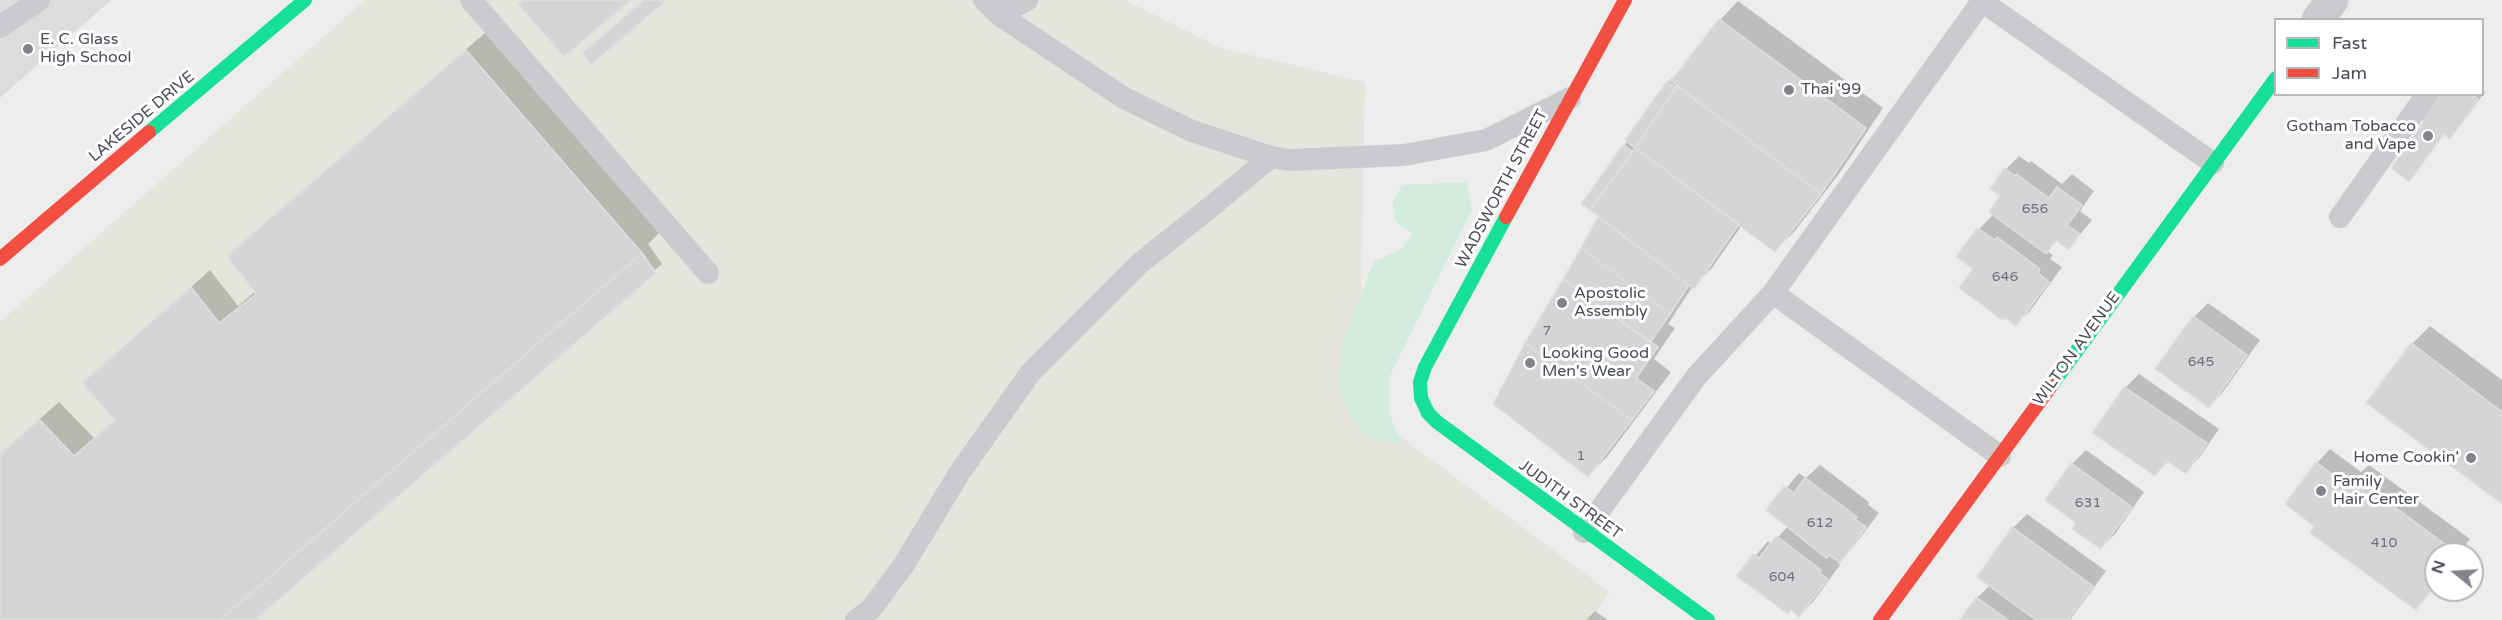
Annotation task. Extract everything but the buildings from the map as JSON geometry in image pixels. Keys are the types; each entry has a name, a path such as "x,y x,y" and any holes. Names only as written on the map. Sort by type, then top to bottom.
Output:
{"street":[{"name":"LAKESIDE DRIVE","path":"0,260 305,0"},
{"name":"WADSWORTH STREET","path":"1421,398 1420,382 1425,367 1625,0"},
{"path":"2319,18 2332,0"},
{"name":"WILTON AVENUE","path":"1880,620 2274,81"},
{"name":"JUDITH STREET","path":"1421,398 1428,412 1437,422 1584,532 1708,620"}],"lane":[{"path":"0,27 39,0"},
{"path":"471,0 708,273"},
{"path":"991,7 1027,0"},
{"path":"1584,532 1696,377 1773,293 1981,1 2213,163"},
{"path":"991,7 1124,98 1192,131 1289,160 1404,155 1486,140 1570,98"},
{"path":"2340,218 2426,96"},
{"path":"855,620 871,609 903,566 960,472 1031,372 1139,264 1213,206 1270,156"},
{"path":"1773,293 2000,456"}],"shaded area":[{"name":"E. C. Glass High School","path":"0,0 111,0 0,98"},
{"path":"365,0 1125,0 1221,48 1365,82 1359,406 1610,592 1590,620 0,620 0,322"}],"green space":[{"path":"1467,182 1472,209 1390,376 1390,414 1401,444 1369,438 1350,416 1339,390 1342,343 1374,261 1402,249 1412,234 1395,221 1393,201 1402,185"}],"traffic: fast":[{"path":"149,132 305,0"},
{"path":"2051,386 2274,81"},
{"path":"1506,217 1425,367 1420,382 1421,398 1428,413 1437,422 1708,620"}],"traffic: jam":[{"path":"1506,217 1625,0"},
{"path":"0,259 149,132"},
{"path":"1880,620 2051,386"}],"place":[{"name":"E. C. Glass High School","path":"28,49"},
{"name":"Thai '99","path":"1789,90"},
{"name":"Gotham Tobacco and Vape","path":"2428,136"},
{"name":"Apostolic Assembly","path":"1562,303"},
{"name":"Looking Good Men's Wear","path":"1530,363"},
{"name":"Home Cookin'","path":"2471,458"},
{"name":"Family Hair Center","path":"2321,491"}]}
